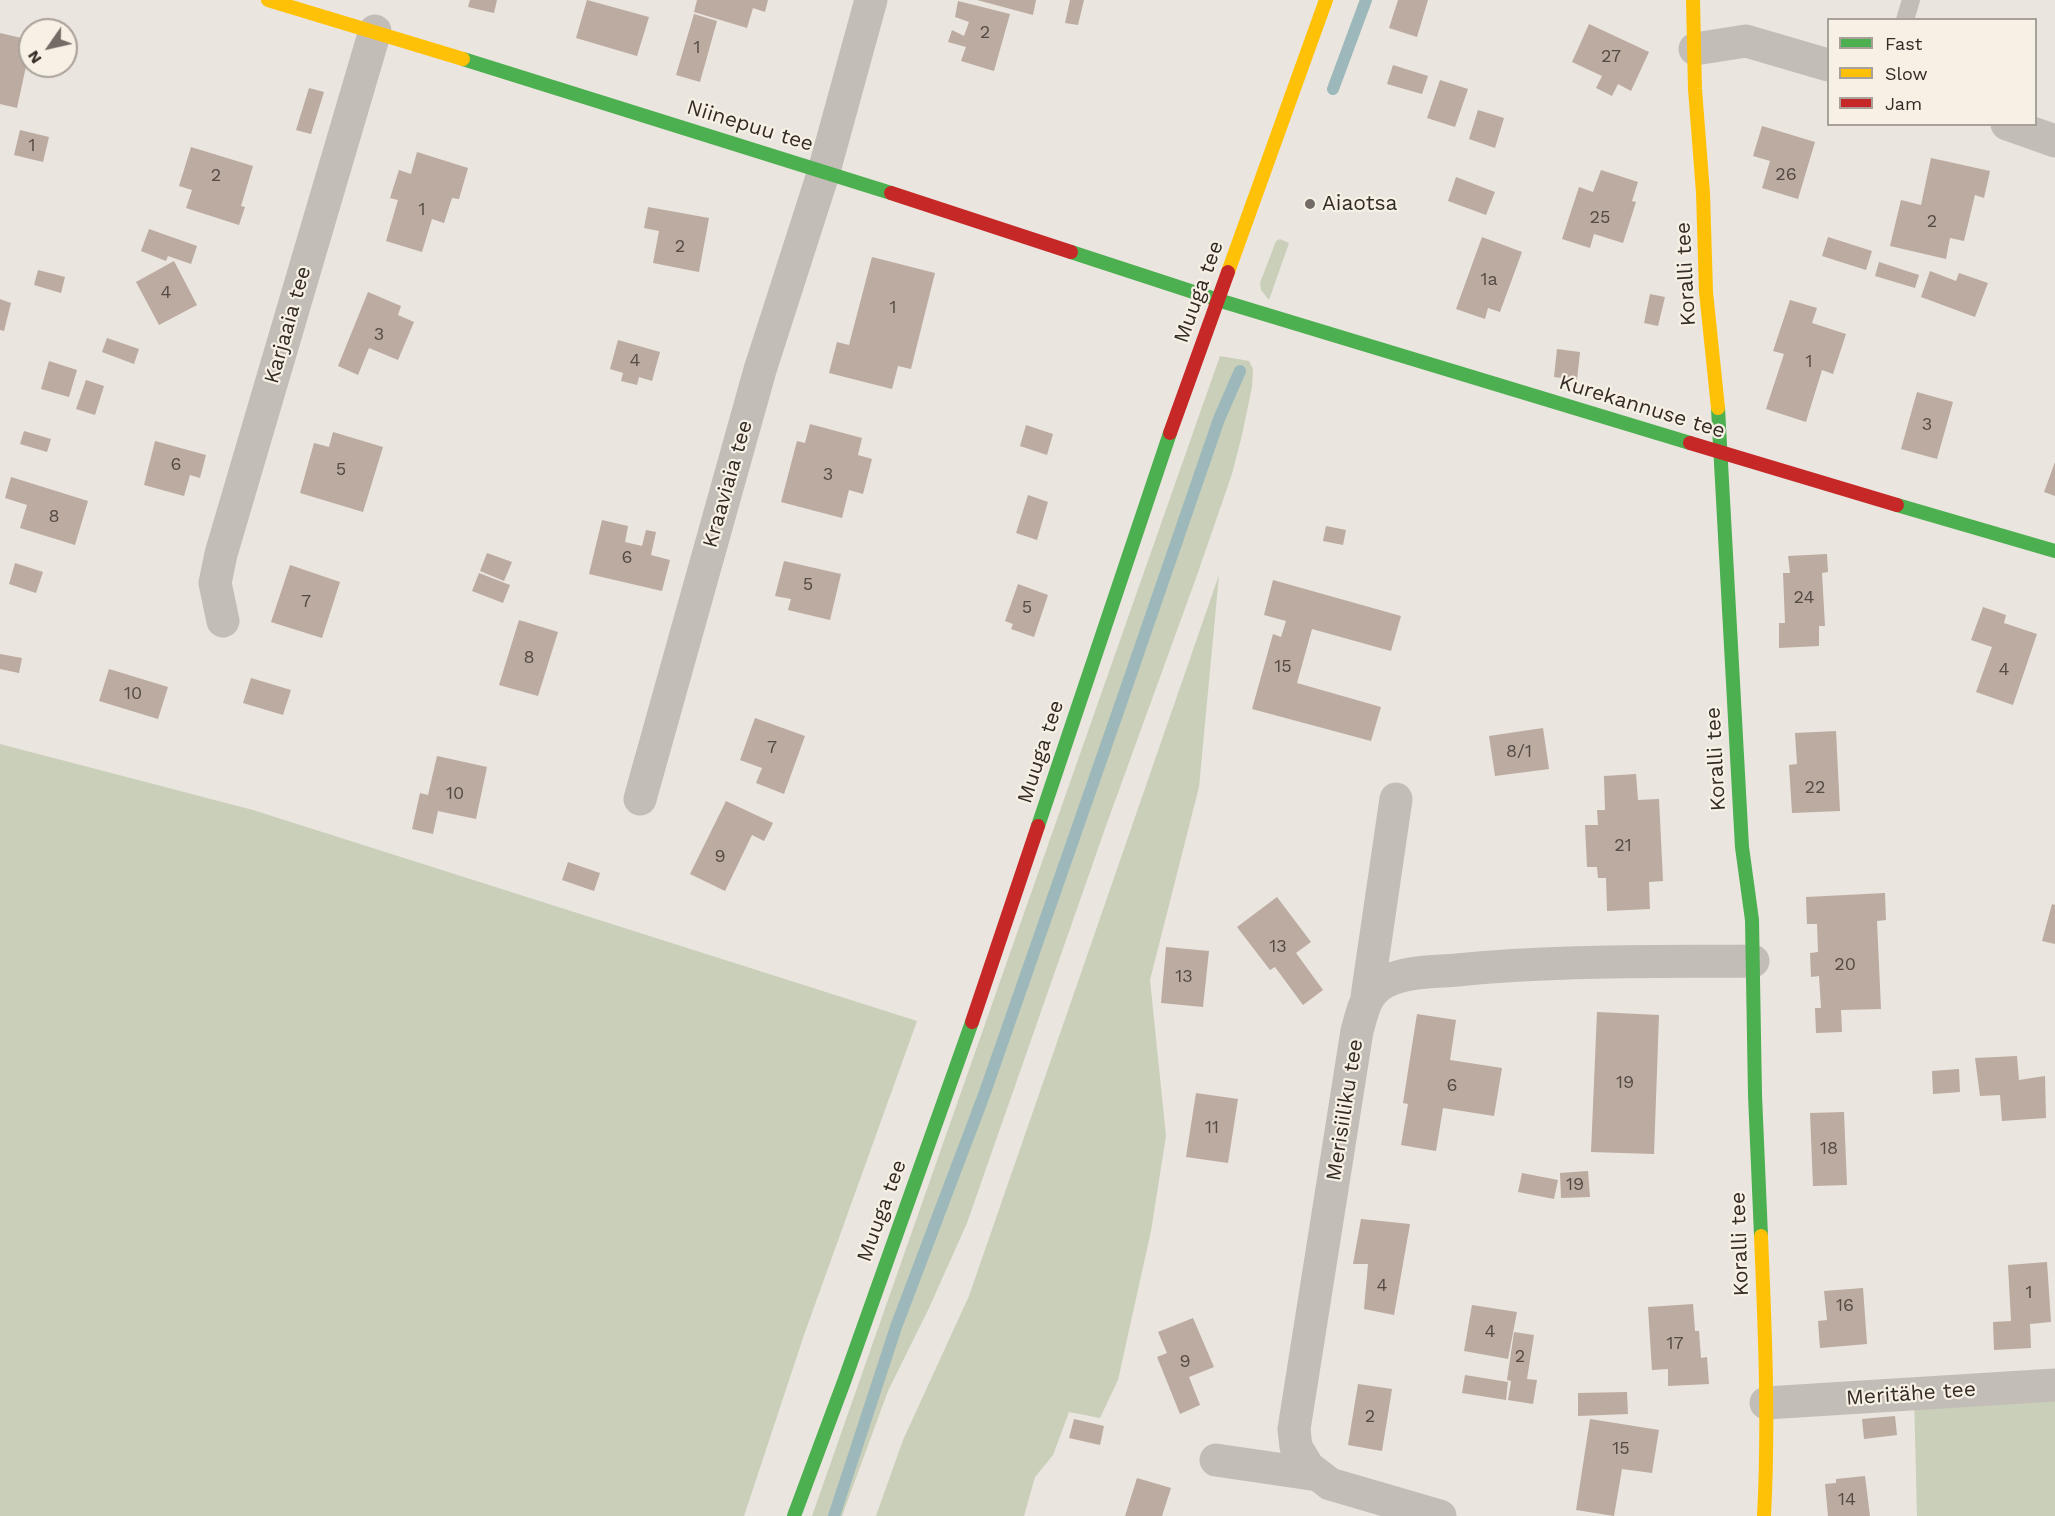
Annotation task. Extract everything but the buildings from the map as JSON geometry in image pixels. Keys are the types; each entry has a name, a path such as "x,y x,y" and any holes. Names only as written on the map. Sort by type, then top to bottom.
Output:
{"street":[{"name":"Niinepuu tee","path":"268,0 825,171 1218,300"},
{"name":"Kraaviaia tee","path":"640,799 760,370 825,171 871,0"},
{"name":"Muuga tee","path":"794,1516 985,986 1153,481 1326,0"},
{"name":"Koralli tee","path":"1693,0 1695,89 1703,193 1706,292 1717,388 1741,835 1752,920 1766,1403 1764,1516"},
{"name":"Karjaaia tee","path":"223,621 215,583 221,554 375,31"},
{"path":"1695,49 1746,40 1827,65"},
{"path":"2013,126 2055,141"},
{"name":"Kurekannuse tee","path":"1218,300 1721,453 2055,551"},
{"name":"Merisiiliku tee","path":"1396,800 1367,997 1356,1042 1294,1429 1296,1448 1308,1467 1330,1484 1440,1516"},
{"path":"1367,997 1386,982 1409,974 1495,966 1593,962 1753,961"},
{"name":"Meritähe tee","path":"1766,1403 2055,1385"},
{"path":"1216,1460 1318,1475"}],"lane":[{"path":"1906,18 1911,0"}],"green space":[{"path":"1280,239 1289,243 1269,300 1261,290 1260,283 1276,241"},
{"path":"1220,356 1249,361 1253,369 1252,387 1232,474 1196,578 1107,823 967,1223 888,1391 842,1516 812,1516"},
{"path":"1219,575 1199,787 1150,980 1166,1136 1151,1231 1118,1380 1100,1418 1069,1412 1053,1455 1035,1477 1024,1516 876,1516 903,1440 969,1296"},
{"path":"0,744 253,810 917,1021 804,1335 744,1516 0,1516"},
{"path":"2055,1384 2055,1516 1917,1516 1914,1394"}],"waterway":[{"path":"1333,89 1366,0"},
{"path":"834,1516 896,1327 984,1095 1219,419 1240,371"}],"traffic: fast":[{"path":"463,59 891,193"},
{"path":"1071,252 1218,300 1690,443"},
{"path":"1718,408 1742,847 1752,920 1755,1095 1761,1236"},
{"path":"1038,826 1170,433"},
{"path":"1897,505 2055,551"},
{"path":"794,1516 972,1022"}],"traffic: slow":[{"path":"268,0 463,59"},
{"path":"1228,272 1326,0"},
{"path":"1693,0 1695,89 1703,193 1706,292 1718,408"},
{"path":"1761,1236 1766,1411 1764,1516"}],"traffic: jam":[{"path":"891,193 1071,252"},
{"path":"1170,433 1228,272"},
{"path":"1690,443 1897,505"},
{"path":"972,1022 1038,826"}],"place":[{"name":"Aiaotsa","path":"1310,204"}]}
